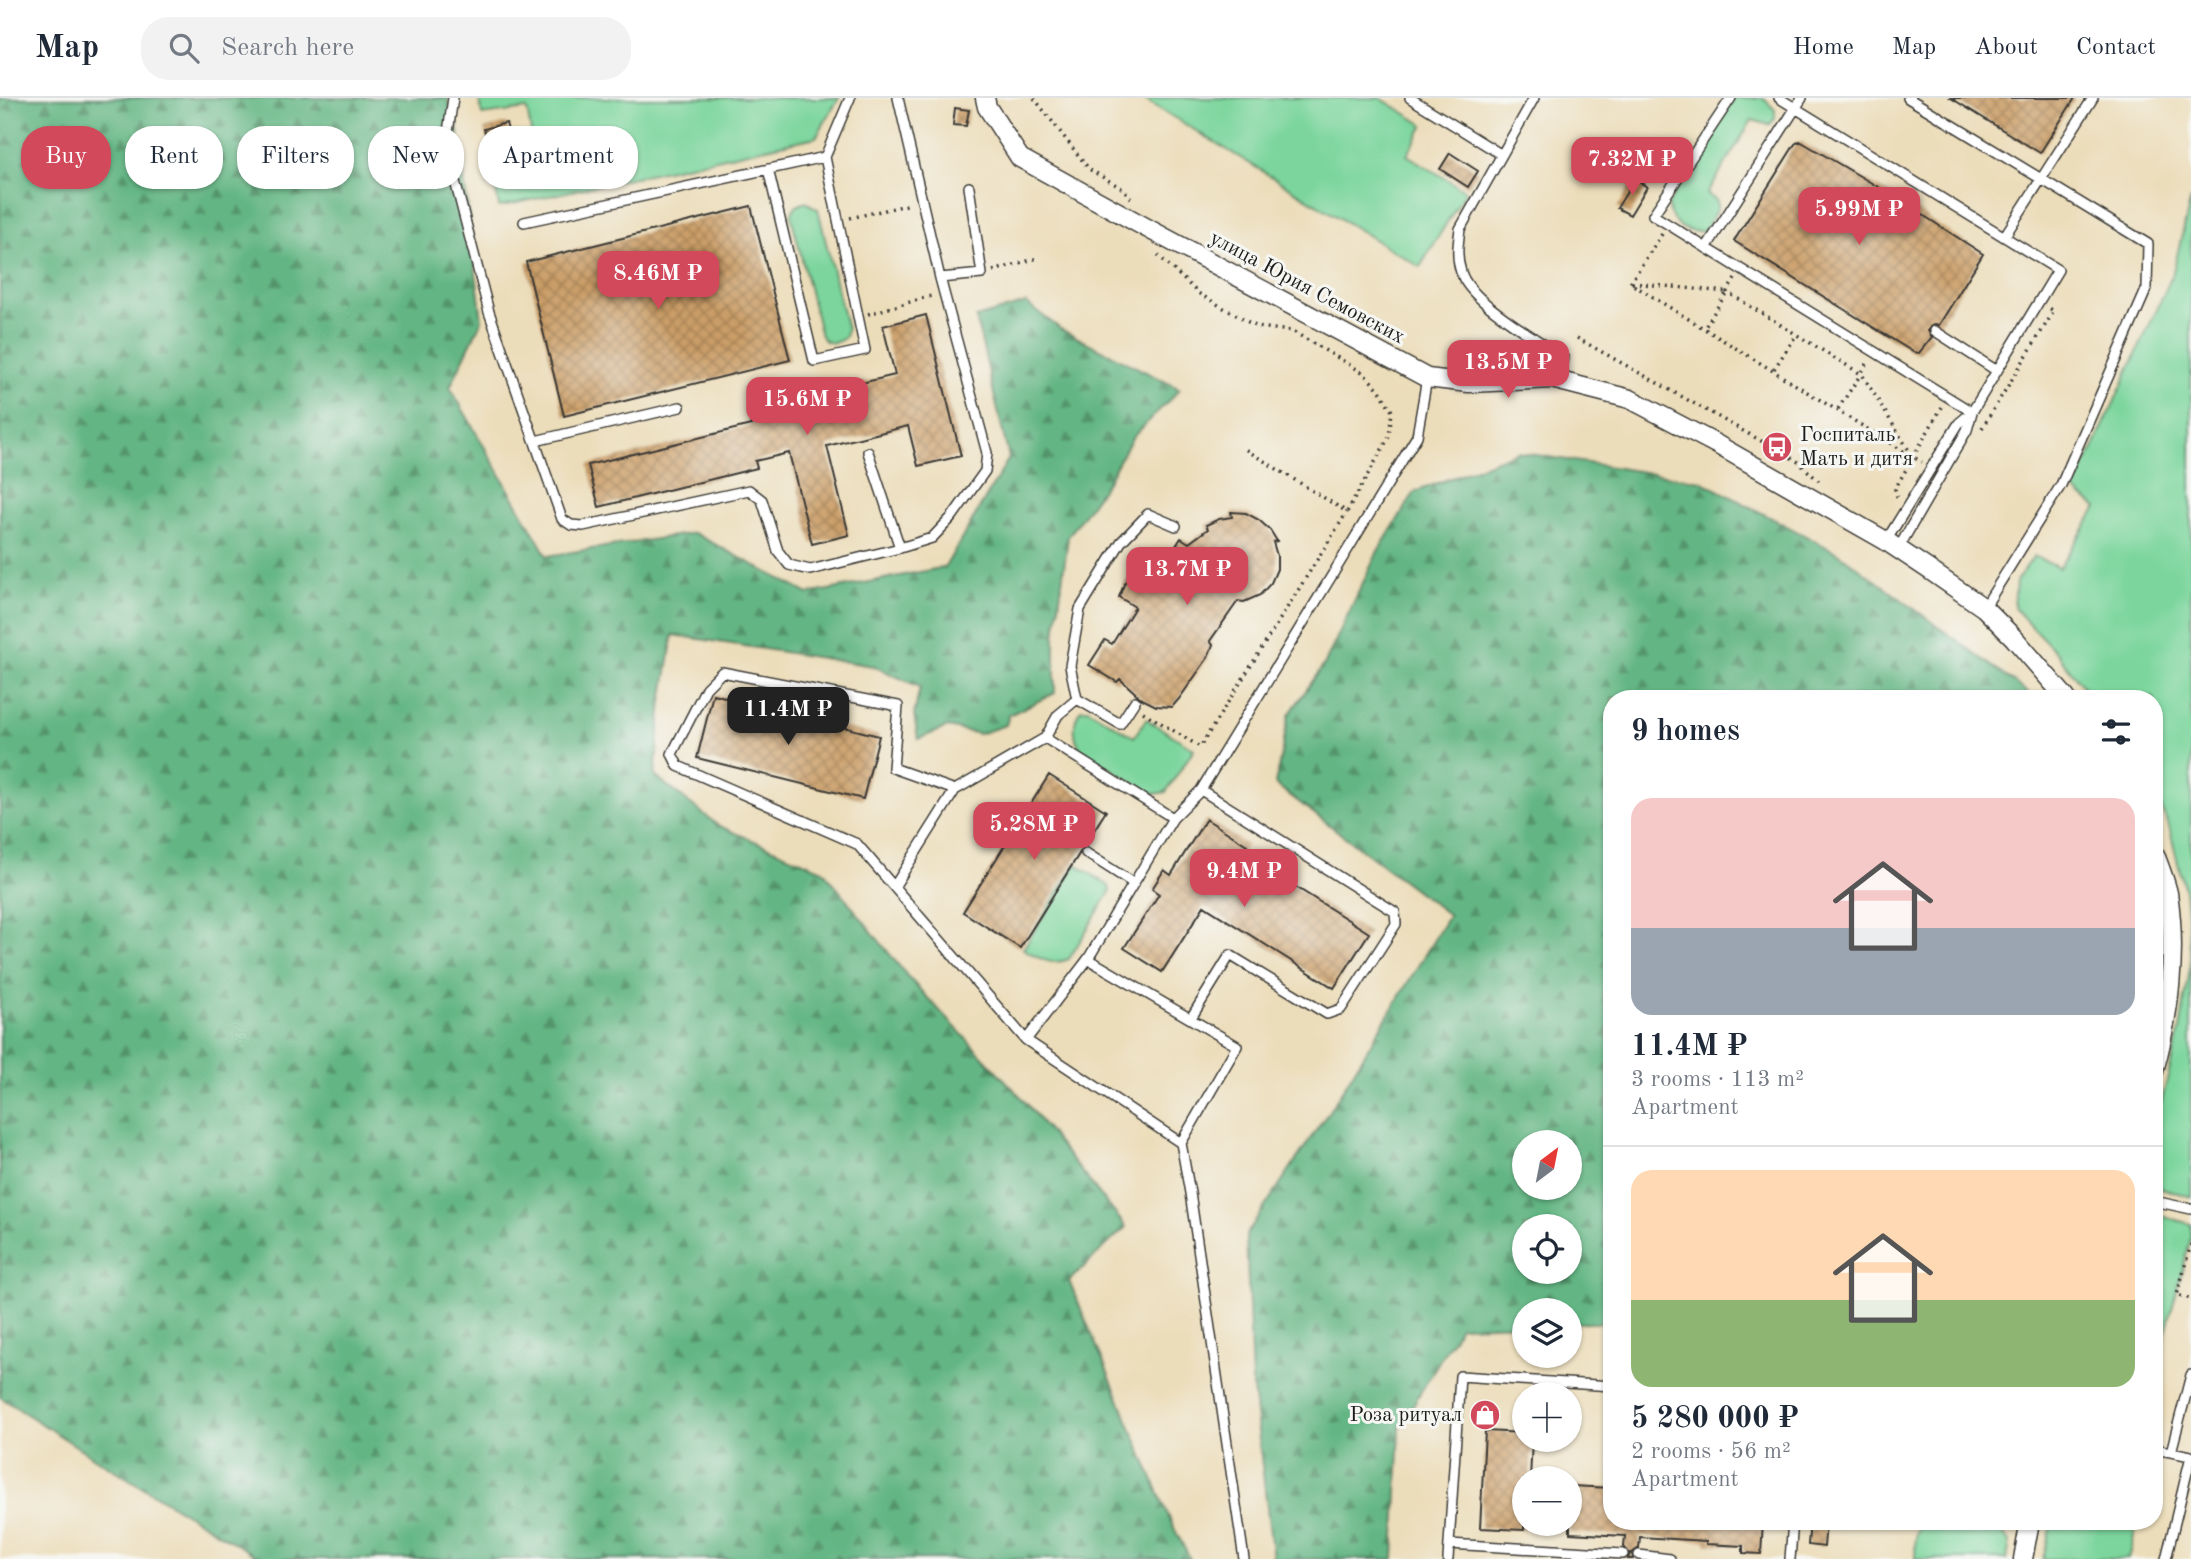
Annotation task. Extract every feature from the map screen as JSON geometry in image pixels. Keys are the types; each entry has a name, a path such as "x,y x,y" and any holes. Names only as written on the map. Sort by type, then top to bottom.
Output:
{"street":[{"name":"улица Юрия Семовских","path":"985,98 987,107 1020,158 1145,228 1427,378 1469,383 1552,379 1630,399 1717,444 1892,545 1984,608 2059,690"},
{"path":"2163,878 2168,892 2173,968 2163,1040"},
{"path":"2023,1559 2028,1530"}],"lane":[{"path":"453,98 448,132 455,181 489,312 562,519 571,525 583,526 749,490 762,500 778,551 789,565 810,570 932,538 952,517 985,471 987,453 940,278 898,98"},
{"path":"768,169 814,361 865,349 825,157 850,98"},
{"path":"1410,98 1502,155"},
{"path":"1534,98 1460,229 1457,249 1461,275 1487,306 1564,359 1552,379"},
{"path":"1731,98 1653,215 1972,412"},
{"path":"1779,98 2058,270 1972,412 1967,430 1892,545"},
{"path":"1706,248 1802,98"},
{"path":"1908,98 2148,244 2147,288 2062,485 1984,608"},
{"path":"2004,237 2092,98"},
{"path":"524,222 825,157"},
{"path":"940,278 982,274 969,187"},
{"path":"1935,331 1997,370"},
{"path":"1026,1040 1088,959 1173,818 1201,790 1417,436 1427,378"},
{"path":"535,441 680,407"},
{"path":"1892,545 1931,468 1959,423 1972,412"},
{"path":"868,452 900,548"},
{"path":"1133,703 1120,724 1077,699 1070,666 1080,608 1121,542 1148,514 1176,526"},
{"path":"955,790 893,768 898,706 722,673 706,688 673,754 678,766 857,844 1026,1040 1181,1143"},
{"path":"894,887 955,790 1045,738 1058,715 1077,699"},
{"path":"1045,738 1173,818"},
{"path":"1191,1018 1230,955 1327,1014 1341,1009 1396,924 1395,912 1201,790"},
{"path":"1086,853 1133,883"},
{"path":"1088,959 1237,1046 1181,1143 1191,1193 1244,1559"},
{"path":"2163,1202 2191,1209"},
{"path":"2171,1452 2191,1375"},
{"path":"1448,1559 1461,1376 1603,1385"},
{"path":"2163,1451 2191,1456 2166,1559"},
{"path":"1790,1559 1792,1530"},
{"path":"1449,1544 1623,1554"},
{"path":"1639,1555 1670,1559"}],"path":[{"path":"1034,98 1089,169 1123,189 1132,198"},
{"path":"838,221 922,202"},
{"path":"1133,703 1200,747 1347,512 1389,437 1392,411 1379,389 1362,372 1292,331 1257,327 1198,293 1158,254 1139,244 1145,228"},
{"path":"1630,283 1661,235 1665,233"},
{"path":"982,274 1038,258"},
{"path":"1704,327 1736,278"},
{"path":"1630,283 1727,292 1797,334 1862,375 1913,457"},
{"path":"1630,283 1774,369 1931,468"},
{"path":"858,317 917,300"},
{"path":"1978,435 2054,310 2038,302"},
{"path":"1774,369 1797,334"},
{"path":"1577,338 1797,461 1825,487"},
{"path":"1838,409 1870,360"},
{"path":"1891,508 1898,496 1895,489 1943,405"},
{"path":"1243,449 1347,512"},
{"path":"2191,1244 2177,1295 2191,1299"}],"green space":[{"path":"0,98 447,98 457,126 368,126 368,189 464,189 464,178 482,320 450,387 547,556 694,533 808,594 945,567 1009,458 976,318 1026,303 1062,330 1180,389 1132,438 1107,482 1068,537 1055,636 1055,693 1009,715 1006,725 979,734 948,727 918,739 914,715 920,687 873,666 673,635 662,702 655,776 719,826 823,870 908,977 1021,1097 1126,1227 1069,1281 1171,1522 1190,1559 261,1559 0,1397"},
{"path":"479,98 839,98 816,137 638,176 638,126 530,126 527,109 482,115"},
{"path":"1142,98 1380,98 1424,125 1407,155 1466,191 1420,267"},
{"path":"1734,98 1763,98 1775,110 1775,119 1769,125 1752,120 1707,194 1717,201 1717,209 1705,230 1685,229 1671,216 1669,203"},
{"path":"496,189 581,189 499,207"},
{"path":"2191,198 2191,961 2185,891 2163,813 2163,690 2086,690 2055,651 2014,608 2016,581 2034,556 2059,568 2097,508 2074,490 2172,276"},
{"path":"805,202 818,209 847,330 844,338 835,342 826,341 821,336 791,215 795,207"},
{"path":"1517,452 1701,481 1840,554 2024,690 1603,690 1603,1323 1582,1323 1582,1298 1512,1298 1512,1324 1460,1326 1400,1427 1394,1559 1273,1559 1252,1380 1246,1235 1337,1099 1449,915 1275,784 1289,715 1325,663 1378,551 1415,492"},
{"path":"1081,709 1088,709 1134,737 1146,719 1194,749 1166,792 1155,794 1081,750 1075,729"},
{"path":"1076,864 1109,886 1110,892 1069,959 1056,962 1045,960 1023,949"},
{"path":"2191,961 2191,1197 2163,1189 2163,1095 2180,1030"},
{"path":"2163,1216 2191,1224 2191,1237 2163,1343"},
{"path":"1918,1530 2000,1530 2010,1542 2007,1559 1915,1559"},
{"path":"2050,1530 2136,1530 2128,1559 2043,1559"}],"building":[{"path":"1951,98 2075,98 2040,153"},
{"path":"955,108 969,110 966,126 953,125"},
{"path":"1800,141 1892,195 1983,254 1939,325 1930,327 1928,331 1932,337 1919,353 1913,352 1734,241 1795,144"},
{"path":"1450,153 1478,171 1468,187 1440,169"},
{"path":"1635,179 1647,187 1630,215 1617,208"},
{"path":"751,206 790,360 564,416 526,262"},
{"path":"926,315 961,456 918,466 908,426 827,446 849,535 812,544 789,453 755,461 757,468 599,507 588,465 751,425 750,419 831,403 828,391 895,375 883,326"},
{"path":"1231,512 1246,513 1270,530 1277,541 1273,542 1277,569 1271,583 1260,595 1244,602 1238,601 1210,641 1213,645 1207,659 1172,707 1156,706 1142,699 1120,679 1117,682 1089,665 1105,640 1112,644 1135,607 1119,597 1125,582 1137,571 1153,581 1181,538 1189,543 1208,529 1206,525 1232,517"},
{"path":"713,694 879,736 863,799 697,758"},
{"path":"1049,775 1106,811 1020,948 963,912"},
{"path":"1206,819 1247,845 1242,853 1369,933 1334,988 1204,906 1162,972 1124,948 1159,894 1152,889 1164,870 1171,875"},
{"path":"1485,1431 1512,1432 1512,1452 1531,1452 1531,1466 1512,1466 1512,1529 1480,1528"},
{"path":"1582,1487 1603,1488 1603,1530 1763,1530 1761,1554 1743,1553 1743,1546 1640,1537 1639,1548 1632,1553 1633,1559 1628,1559 1630,1554 1624,1547 1625,1536 1582,1534"},
{"path":"1809,1530 1825,1530 1824,1547 1808,1545"}],"place":[{"name":"Госпиталь Мать и дитя","path":"1777,447"},
{"name":"Роза ритуал","path":"1485,1415"}]}
